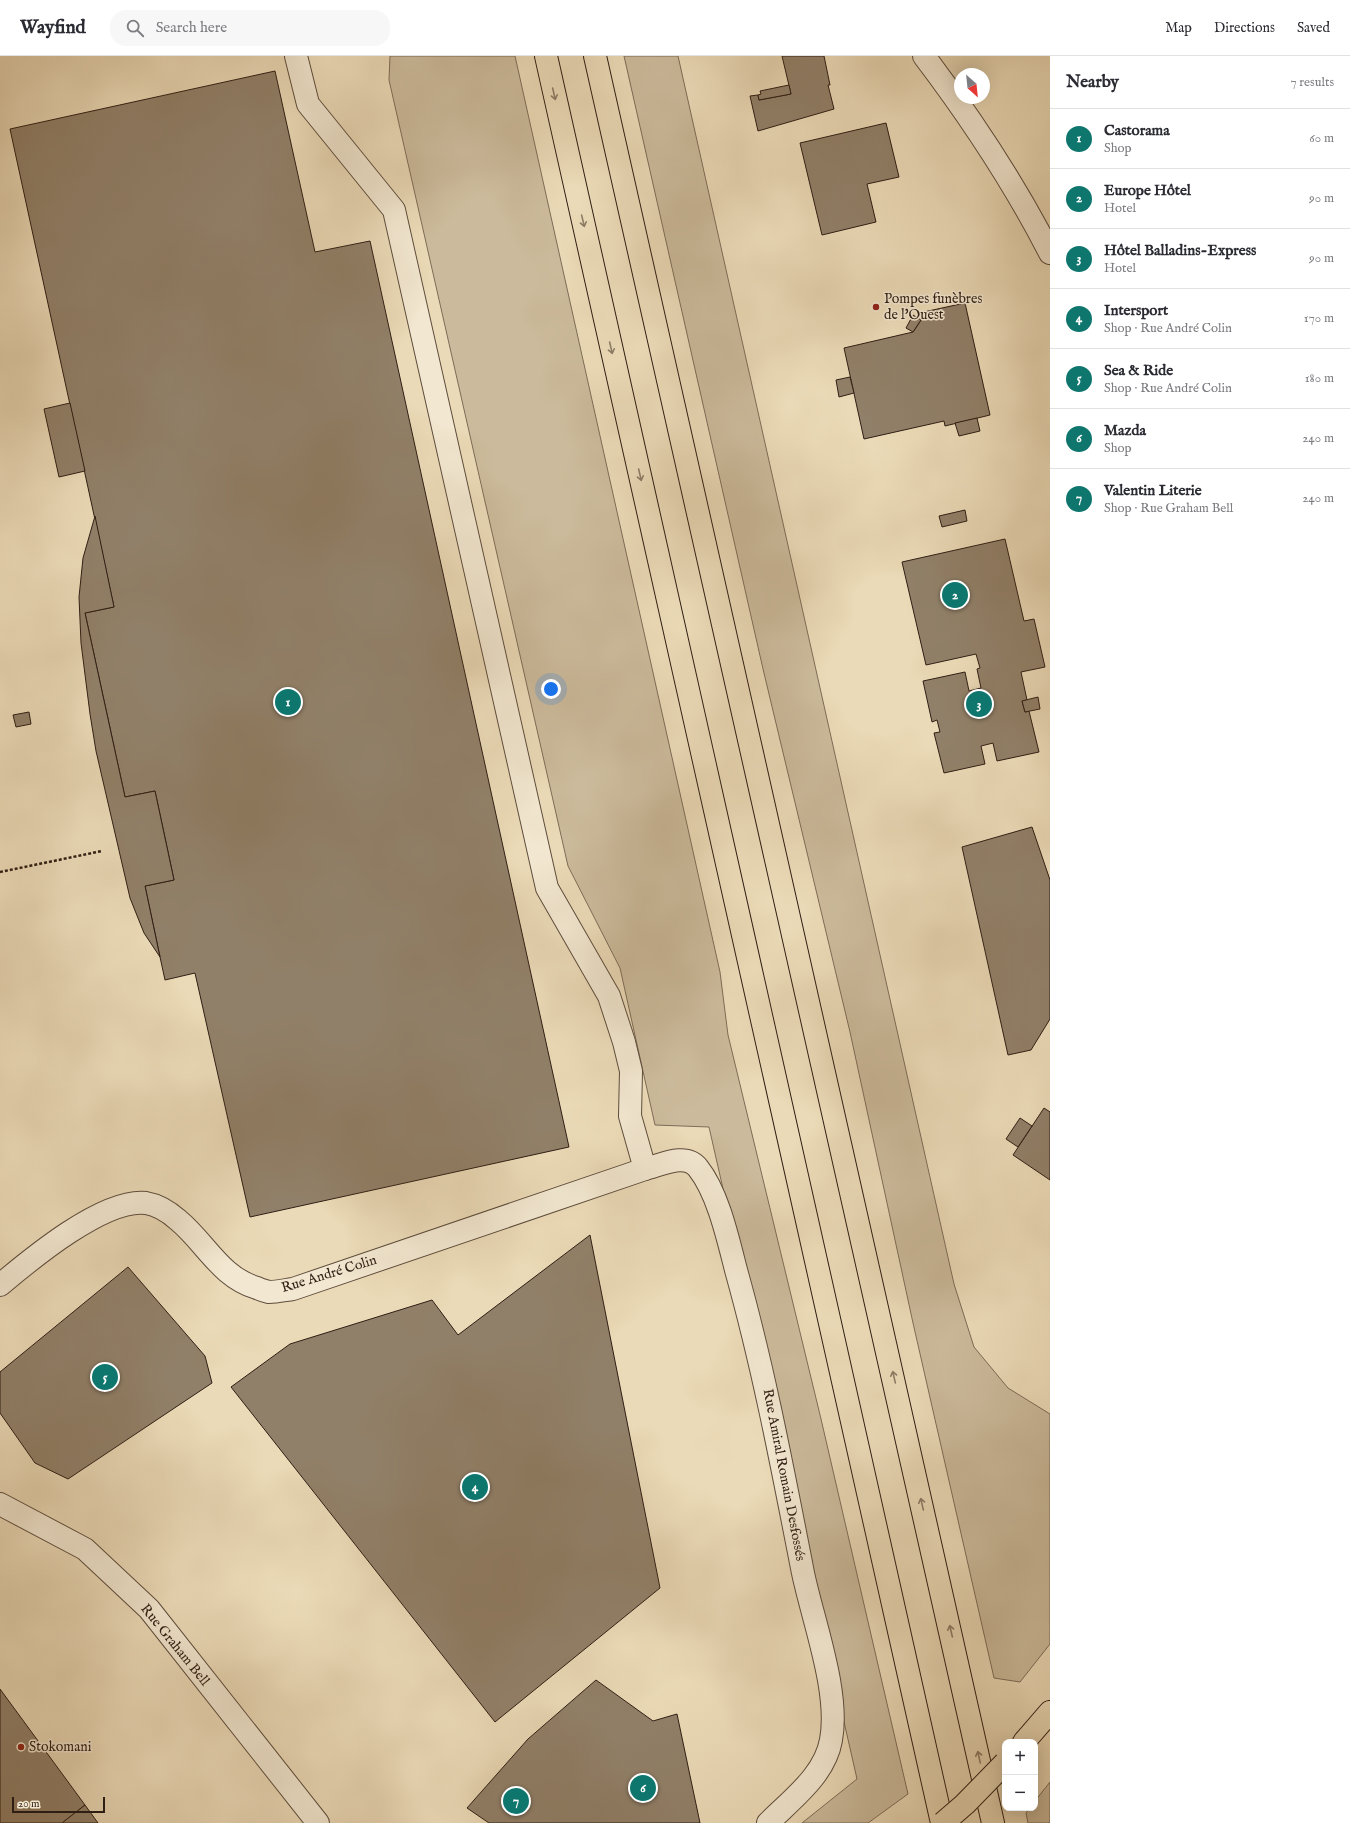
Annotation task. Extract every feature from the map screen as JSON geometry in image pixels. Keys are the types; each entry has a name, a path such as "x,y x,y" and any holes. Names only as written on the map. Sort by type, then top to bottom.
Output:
{"main road":[{"path":"546,56 943,1823 965,1804 1002,1766"},
{"path":"596,56 970,1715 993,1823"},
{"path":"1029,1737 1050,1712"}],"street":[{"path":"296,56 308,104 394,210 547,888 609,996 624,1042 631,1071 630,1116 645,1170"},
{"path":"924,56 983,138 1013,185 1050,253"},
{"name":"Rue Amiral Romain Desfossés","path":"645,1170 682,1160 691,1161 698,1167 718,1208 753,1330 804,1575 828,1678 832,1718 831,1740 827,1754 822,1766 812,1779 768,1823"},
{"name":"Rue André Colin","path":"0,1285 73,1230 103,1213 131,1204 146,1203 160,1207 171,1214 194,1234 223,1269 236,1279 268,1292 293,1288 645,1170"},
{"name":"Rue Graham Bell","path":"0,1504 85,1549 148,1609 318,1823"}],"path":[{"path":"0,872 102,851"}],"shaded area":[{"path":"390,56 515,56 720,972 728,1035 821,1419 908,1794 868,1823 802,1823 857,1779 709,1127 655,1125 620,968 568,866 389,80"},
{"path":"624,56 678,56 954,1284 974,1347 1008,1388 1050,1414 1050,1644 1020,1682 994,1678 913,1323 850,1032 763,669"},
{"path":"1050,1782 1050,1823 1028,1823 1026,1813 1028,1811 1038,1811 1038,1797"}],"building":[{"path":"782,56 824,56 830,85 828,85 834,109 758,131 750,96 758,95 759,100 791,94"},
{"path":"275,71 315,252 370,241 569,1147 250,1217 195,973 165,980 145,886 174,880 155,791 125,797 85,613 114,607 10,129"},
{"path":"789,85 791,94 759,100 758,95 761,94 760,91"},
{"path":"886,123 899,177 867,184 876,222 822,235 800,143"},
{"path":"965,303 990,415 945,426 944,421 864,439 844,348 913,332 921,320 919,313"},
{"path":"913,315 921,320 913,332 906,328"},
{"path":"850,377 854,393 839,397 836,380"},
{"path":"70,403 85,471 59,477 44,409"},
{"path":"977,418 980,431 959,436 955,423"},
{"path":"965,510 967,521 942,527 939,516"},
{"path":"95,516 114,607 85,613 125,797 155,791 174,880 145,886 160,957 144,933 130,898 96,751 90,714 81,643 79,597 83,558"},
{"path":"1005,539 1024,621 1034,619 1045,667 1021,672 1027,700 1022,701 1025,712 1029,711 1039,752 997,761 993,743 981,746 985,764 944,773 934,733 940,732 937,720 932,722 923,681 965,672 969,691 981,688 977,669 980,668 976,654 926,665 902,562"},
{"path":"1038,697 1040,709 1025,712 1022,701"},
{"path":"29,712 31,724 16,727 13,715"},
{"path":"1032,827 1050,880 1050,1019 1031,1050 1008,1055 962,847"},
{"path":"1044,1108 1050,1112 1050,1180 1013,1155"},
{"path":"1020,1118 1032,1126 1018,1147 1006,1139"},
{"path":"590,1235 660,1588 495,1722 231,1387 290,1344 432,1300 458,1335"},
{"path":"128,1267 205,1356 212,1383 68,1479 35,1463 0,1413 0,1372"},
{"path":"596,1680 653,1721 677,1714 700,1823 489,1823 467,1808 528,1739"},
{"name":"Stokomani","path":"0,1689 85,1805 62,1823 0,1823"},
{"path":"85,1805 98,1823 62,1823"}],"place":[{"name":"Pompes funèbres de l'Ouest","path":"876,307"},
{"name":"Europe Hôtel","path":"955,595"},
{"name":"Castorama","path":"288,702"},
{"name":"Hôtel Balladins-Express","path":"979,704"},
{"name":"Sea & Ride","path":"105,1377"},
{"name":"Intersport","path":"475,1487"},
{"name":"Stokomani","path":"21,1747"},
{"name":"Mazda","path":"643,1788"},
{"name":"Valentin Literie","path":"516,1801"}]}
